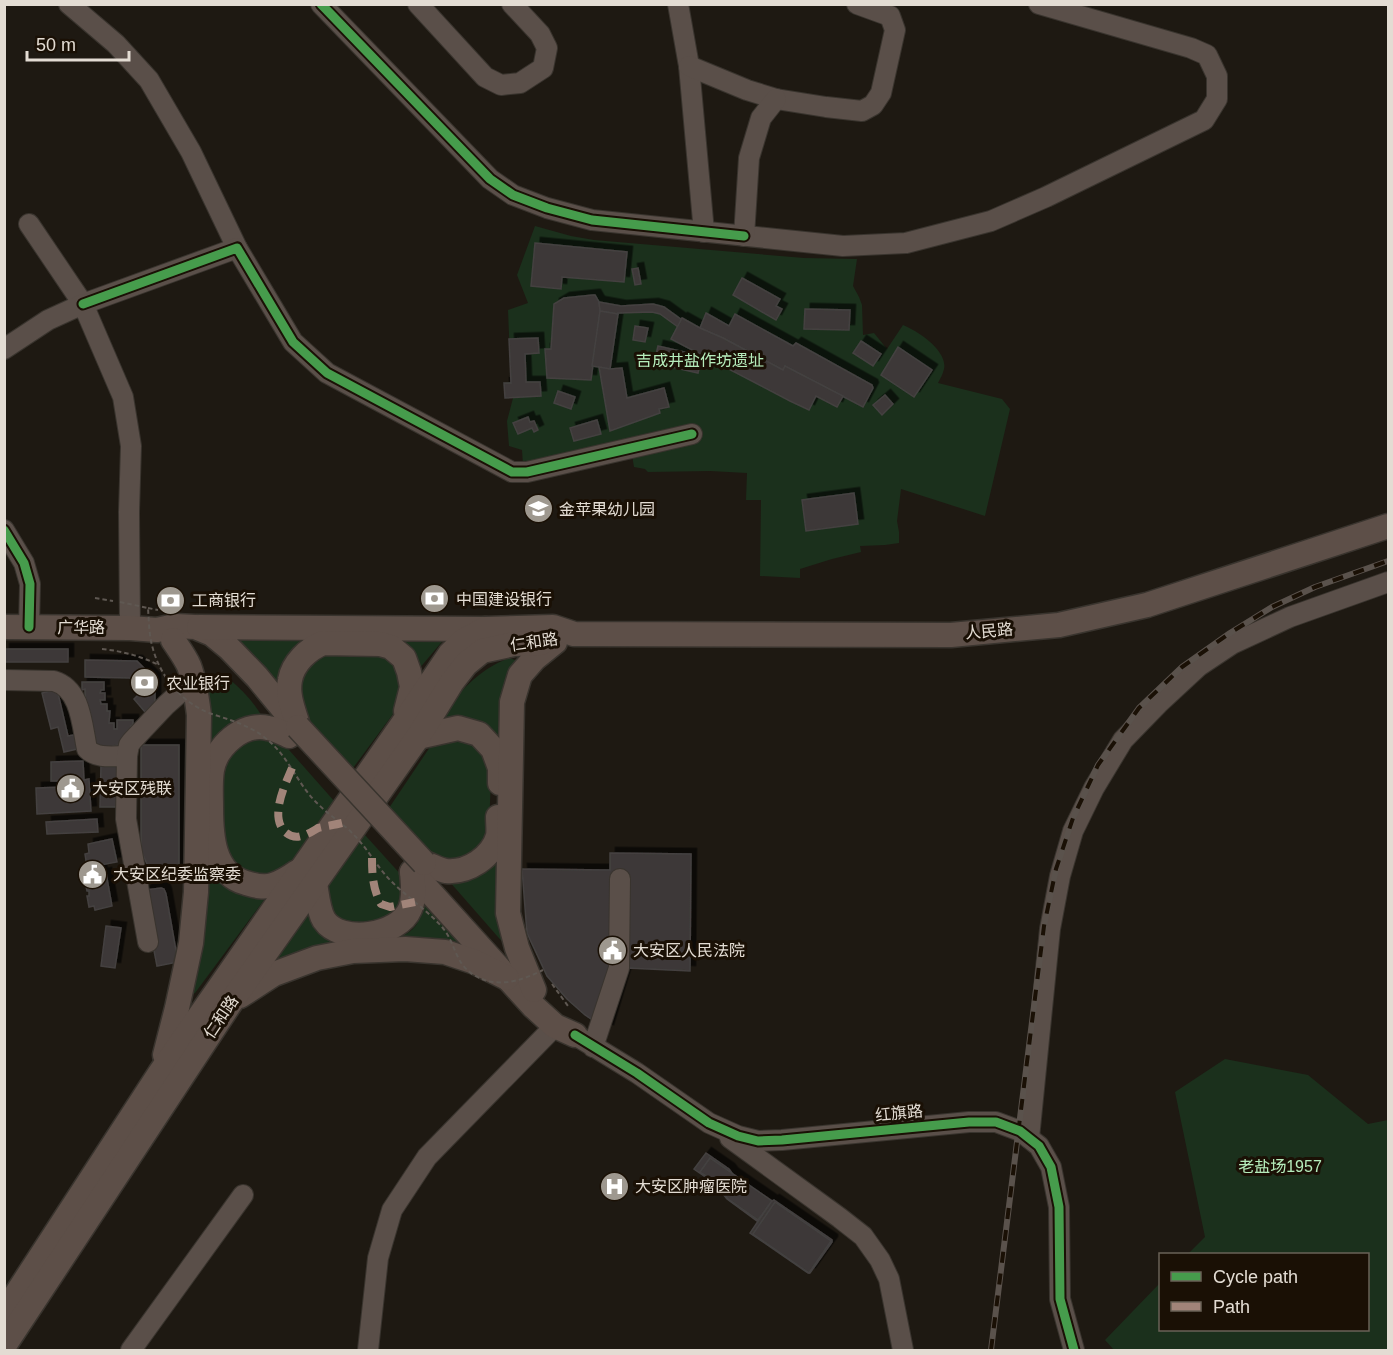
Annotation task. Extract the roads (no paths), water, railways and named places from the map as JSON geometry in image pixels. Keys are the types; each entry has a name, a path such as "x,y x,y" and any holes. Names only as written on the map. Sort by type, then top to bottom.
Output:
{"main road":[{"name":"人民路","path":"565,638 951,635 1059,625 1147,605 1389,526"},
{"path":"165,635 175,626 485,629"},
{"name":"广华路","path":"4,627 130,628 165,635"},
{"path":"195,627 212,634 257,677 294,732"},
{"name":"仁和路","path":"411,729 450,654 464,641 485,629 553,627 565,638"},
{"path":"160,1073 191,943 196,892 199,715 194,680 188,664 165,635"},
{"path":"165,635 202,648 220,659 294,732 418,867 507,978 533,1006 575,1036"},
{"name":"仁和路","path":"4,1313 160,1073 307,877 411,729 466,664 482,651 514,644 565,638"},
{"path":"565,638 534,659 520,675 512,702 508,913 517,948 542,980 575,1036"},
{"path":"294,732 289,681 304,655 315,646 323,644 380,644 391,647 404,658 410,672 411,729 458,728 479,734 493,749 500,768 498,836 490,853 475,864 457,870 445,871 418,867"},
{"path":"294,732 267,727 244,731 233,737 216,756 212,771 213,842 217,858 231,876 242,882 265,887 307,877 324,920 344,934 358,935 390,928 401,921 410,910 418,867"},
{"path":"418,867 542,980"},
{"name":"仁和路","path":"4,1346 231,1002 307,877"},
{"path":"231,1002 274,974 317,958 353,951 405,949 445,952 475,962 507,978"}],"street":[{"path":"69,4 116,44 149,80 191,152 237,248 293,342 327,373 512,472 526,472 692,434"},
{"path":"321,4 490,180 513,195 547,208 592,220 843,246 906,243 991,221 1046,197 1204,120 1217,99 1217,76 1207,55 1191,48 1039,4"},
{"path":"418,4 485,77 501,86 520,83 543,68 547,48 540,34 512,4"},
{"path":"678,4 689,66 704,232"},
{"path":"689,66 747,90 776,99 826,108 862,111 873,105 881,93 895,30 890,16 857,4"},
{"path":"744,236 749,158 761,118 776,99"},
{"path":"29,224 83,304 123,397 131,446 130,628"},
{"path":"4,350 48,320 83,304 237,248"},
{"path":"4,530 24,563 30,584 29,627"},
{"path":"1029,1138 1050,929 1060,876 1078,820 1123,740 1199,666 1232,644 1290,617 1388,586"},
{"path":"4,680 61,683 72,693 77,704 87,749 98,756 127,756"},
{"path":"148,942 126,819 127,756 132,741 166,705 194,680"},
{"path":"368,1350 378,1258 392,1210 427,1157 575,1036 619,968 620,879"},
{"name":"红旗路","path":"575,1036 637,1073 709,1123 738,1136 758,1141 969,1122 996,1122 1020,1131 1039,1146 1051,1167 1059,1207 1059,1299 1074,1350"},
{"path":"709,1123 863,1236 880,1260 889,1280 903,1350"},
{"path":"131,1350 243,1195"}],"railway":[{"path":"991,1350 1044,926 1056,869 1073,818 1098,765 1139,708 1182,667 1230,633 1272,607 1315,587 1388,561"}],"place":[{"name":"金苹果幼儿园","path":"538,509"},
{"name":"中国建设银行","path":"435,599"},
{"name":"工商银行","path":"171,600"},
{"name":"农业银行","path":"145,683"},
{"name":"大安区残联","path":"71,788"},
{"name":"大安区纪委监察委","path":"92,874"},
{"name":"大安区人民法院","path":"612,950"},
{"name":"大安区肿瘤医院","path":"614,1186"}],"park label":[{"name":"吉成井盐作坊遗址","path":"700,360"},
{"name":"老盐场1957","path":"1280,1166"}]}
